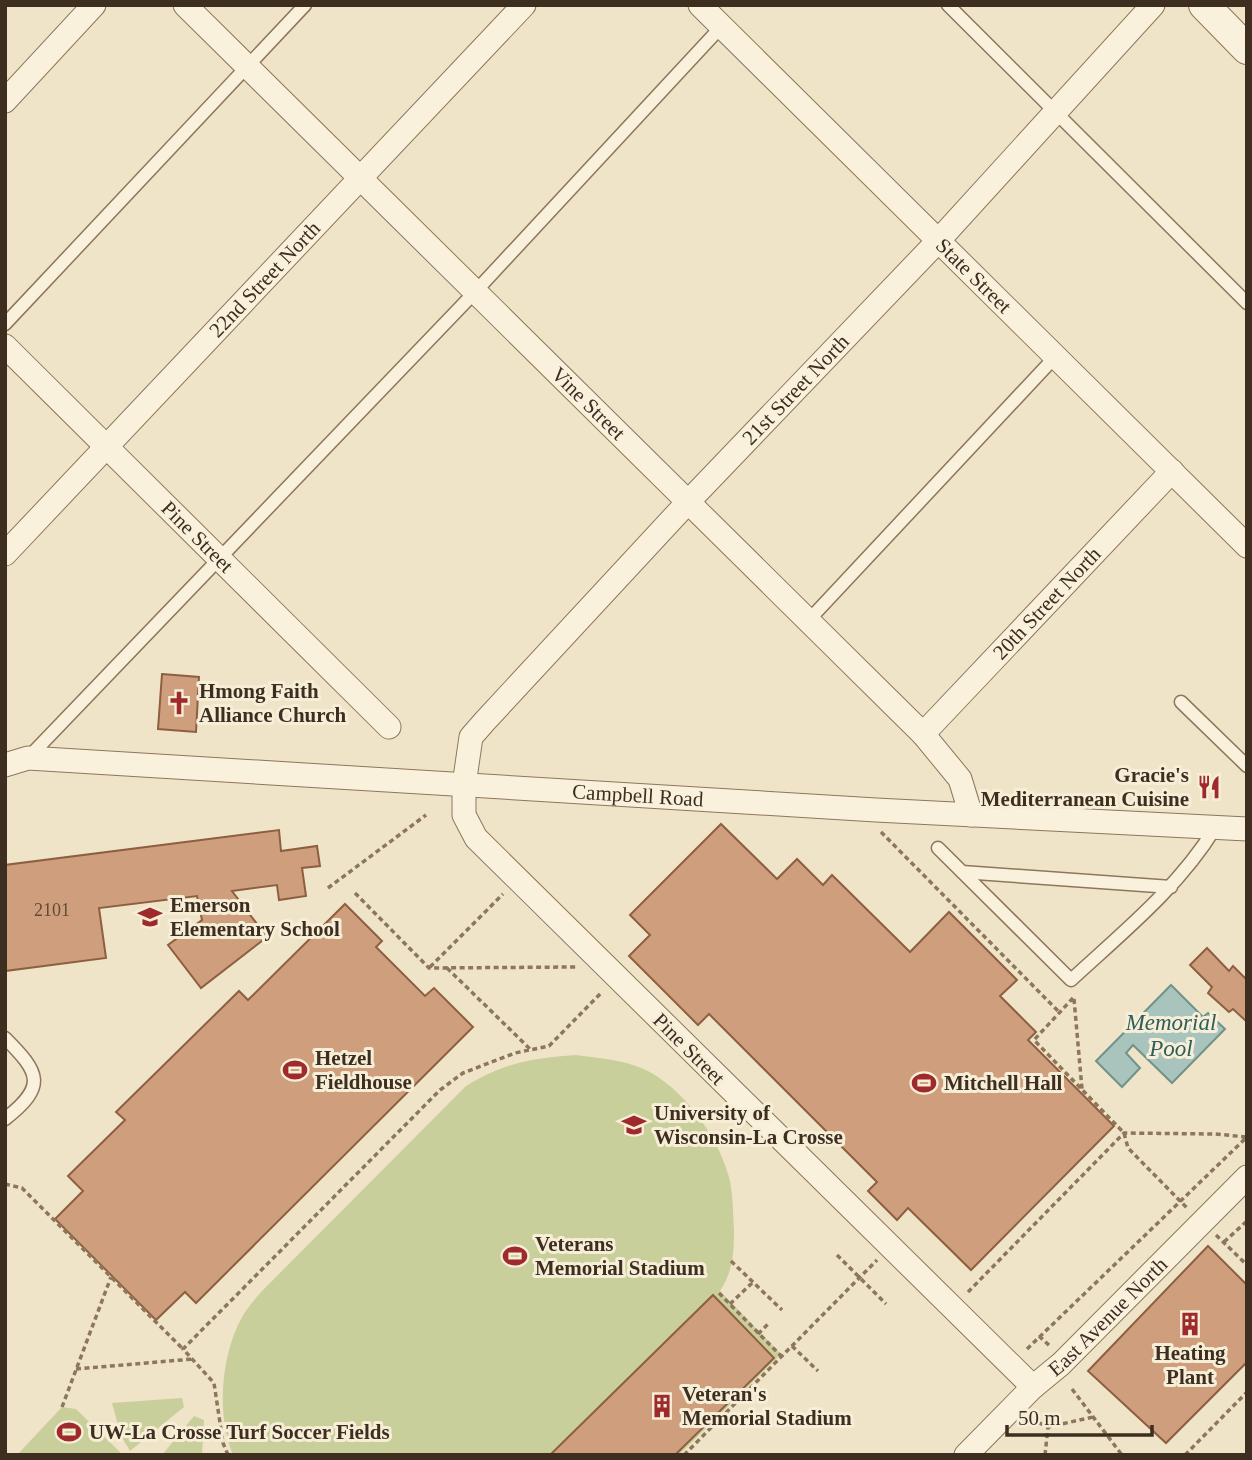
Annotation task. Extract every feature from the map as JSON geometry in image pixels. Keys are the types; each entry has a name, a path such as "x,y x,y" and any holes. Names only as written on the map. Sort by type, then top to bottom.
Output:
{"street":[{"path":"5,101 94,5"},
{"name":"Vine Street","path":"185,5 923,734 960,779 971,815"},
{"name":"22nd Street North","path":"5,554 524,5"},
{"name":"State Street","path":"700,5 1247,546"},
{"name":"21st Street North","path":"464,785 471,737 688,502 938,241 1153,5"},
{"path":"1204,5 1247,49"},
{"name":"Pine Street","path":"5,346 389,727"},
{"name":"20th Street North","path":"923,734 1172,471"},
{"name":"Campbell Road","path":"5,748 28,758 1247,829"},
{"name":"Campbell Road","path":"5,765 28,758"},
{"name":"Pine Street","path":"464,785 464,815 475,838 1033,1387"},
{"name":"East Avenue North","path":"966,1455 1033,1387 1061,1364 1247,1177"}],"lane":[{"path":"5,324 306,5"},
{"path":"948,5 1247,303"},
{"path":"28,758 475,292 721,27"},
{"path":"808,621 1055,356"},
{"path":"1181,702 1247,766"},
{"path":"938,848 1071,980 1171,887 1216,828"},
{"path":"962,872 1171,887"},
{"path":"5,1038 26,1059 34,1077 34,1090 23,1105 5,1119"}],"path":[{"path":"328,888 426,815"},
{"path":"877,828 1059,1012"},
{"path":"355,893 429,968 576,967"},
{"path":"429,968 503,894"},
{"path":"447,968 530,1049"},
{"path":"1071,980 1082,1089"},
{"path":"183,1349 440,1090 463,1073 530,1049 548,1046 601,993"},
{"path":"1073,998 1034,1040 1124,1133 1128,1148 1190,1210"},
{"path":"968,1292 1124,1133 1247,1137"},
{"path":"1027,1349 1247,1137"},
{"path":"5,1184 22,1188 214,1382 223,1443 228,1455"},
{"path":"1224,1242 1247,1221"},
{"path":"1212,1230 1247,1265"},
{"path":"684,1455 890,1247"},
{"path":"837,1255 886,1304"},
{"path":"731,1261 782,1310"},
{"path":"62,1407 111,1277"},
{"path":"730,1304 753,1282"},
{"path":"719,1293 781,1356"},
{"path":"758,1334 769,1323"},
{"path":"1039,1336 1056,1351"},
{"path":"792,1346 818,1371"},
{"path":"76,1369 192,1359"},
{"path":"1072,1389 1122,1455"},
{"path":"1185,1455 1247,1392"},
{"path":"1028,1418 1048,1427 1093,1417"},
{"path":"1045,1455 1048,1427"}],"green space":[{"name":"Veterans Memorial Stadium","path":"576,1055 618,1061 648,1071 682,1097 703,1123 720,1152 732,1193 733,1254 728,1276 720,1291 781,1354 679,1455 233,1455 224,1421 225,1367 235,1332 244,1314 262,1291 466,1086 519,1063"},
{"path":"182,1398 184,1407 130,1451 121,1436 112,1403"},
{"name":"UW-La Crosse Turf Soccer Fields","path":"62,1407 76,1409 123,1455 17,1455"},
{"path":"194,1416 204,1420 202,1455 162,1455"}],"water":[{"name":"Memorial Pool","path":"1171,985 1203,1017 1208,1013 1225,1029 1172,1083 1133,1045 1126,1053 1140,1068 1122,1087 1096,1061"}],"building":[{"name":"Hmong Faith Alliance Church","path":"162,674 199,677 196,732 158,729"},
{"name":"Mitchell Hall","path":"721,824 777,879 797,859 823,885 832,875 910,952 949,912 1017,980 1000,996 1036,1032 1028,1040 1114,1126 971,1270 908,1208 897,1220 868,1191 877,1182 709,1014 698,1025 629,956 650,935 630,915"},
{"path":"279,830 281,851 317,846 320,866 302,868 306,896 279,900 277,885 232,891 267,937 201,988 168,945 202,920 197,896 99,908 106,958 5,971 5,865"},
{"name":"Hetzel Fieldhouse","path":"345,904 382,941 376,947 425,996 434,988 473,1027 196,1303 185,1292 156,1320 55,1219 83,1191 68,1176 125,1120 116,1112 239,991 248,1000"},
{"path":"1207,948 1229,971 1233,966 1247,980 1247,1022 1233,1009 1229,1012 1208,993 1212,987 1190,965"},
{"name":"Heating Plant","path":"1208,1246 1247,1285 1247,1362 1166,1443 1088,1371"},
{"name":"Veteran's Memorial Stadium","path":"713,1295 774,1358 675,1455 550,1455"}],"place":[{"name":"Hmong Faith Alliance Church","path":"179,703"},
{"name":"Gracie's Mediterranean Cuisine","path":"1209,787"},
{"name":"Emerson Elementary School","path":"150,917"},
{"name":"Hetzel Fieldhouse","path":"295,1070"},
{"name":"Mitchell Hall","path":"924,1083"},
{"name":"University of Wisconsin-La Crosse","path":"634,1125"},
{"name":"Veterans Memorial Stadium","path":"515,1256"},
{"name":"Heating Plant","path":"1190,1324"},
{"name":"Veteran's Memorial Stadium","path":"662,1406"},
{"name":"UW-La Crosse Turf Soccer Fields","path":"69,1432"}]}
